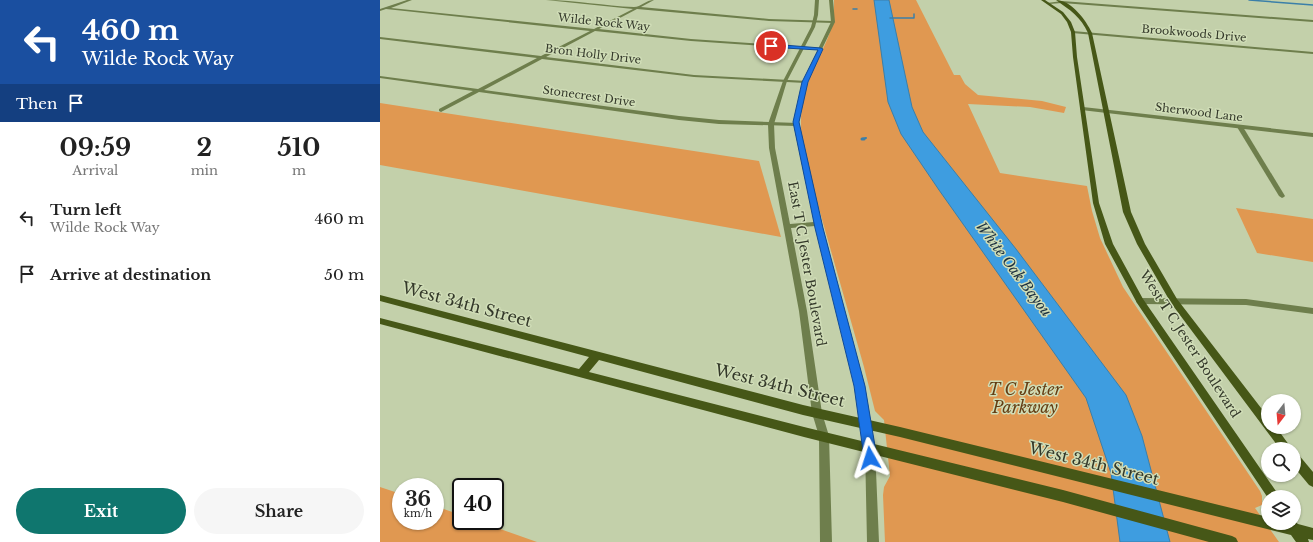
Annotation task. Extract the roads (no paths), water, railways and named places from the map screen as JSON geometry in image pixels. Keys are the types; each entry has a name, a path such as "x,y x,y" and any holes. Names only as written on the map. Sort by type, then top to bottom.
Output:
{"main road":[{"name":"West T C Jester Boulevard","path":"1043,0 1057,9 1069,22 1073,32 1075,57 1096,203 1109,244 1140,301 1269,490"},
{"name":"West T C Jester Boulevard","path":"1060,1 1081,16 1087,24 1107,111 1116,165 1127,212 1141,244 1174,301 1261,415"},
{"name":"West 34th Street","path":"380,298 817,413 1061,472 1230,515 1261,520"},
{"path":"380,321 870,448 1062,496 1232,542"},
{"path":"582,373 596,356"},
{"name":"West T C Jester Boulevard","path":"1275,434 1282,442"},
{"path":"1301,467 1313,482"},
{"name":"West 34th Street","path":"1301,529 1313,534"},
{"path":"1295,530 1303,542"}],"street":[{"path":"380,10 410,0"},
{"path":"548,0 769,20 833,22"},
{"path":"441,110 652,0"},
{"name":"East T C Jester Boulevard","path":"817,0 815,22 785,81 771,124 772,148 803,311 817,413 824,436 826,542"},
{"name":"East T C Jester Boulevard","path":"831,0 833,22 805,82 796,124 818,224 860,386 870,448 874,542"},
{"path":"1049,3 1060,1 1313,21"},
{"name":"Wilde Rock Way","path":"385,8 691,40 821,49"},
{"name":"Brookwoods Drive","path":"1073,32 1313,53"},
{"name":"Bron Holly Drive","path":"380,38 694,76 805,82"},
{"name":"Stonecrest Drive","path":"380,77 679,118 771,124 796,124"},
{"name":"Sherwood Lane","path":"1083,109 1313,135"},
{"path":"1240,127 1282,196"},
{"path":"788,226 818,224"},
{"path":"1140,301 1246,302 1313,310"}],"water":[{"name":"White Oak Bayou","path":"874,0 889,0 912,107 923,132 1016,249 1126,395 1142,436 1170,542 1120,542 1111,473 1086,398 901,134 888,102"}],"waterway":[{"path":"1249,0 1313,5"},
{"path":"890,18 914,18 914,14"},
{"path":"864,139 862,139 866,138"}],"park label":[{"name":"T C Jester Parkway","path":"1025,398"}]}
